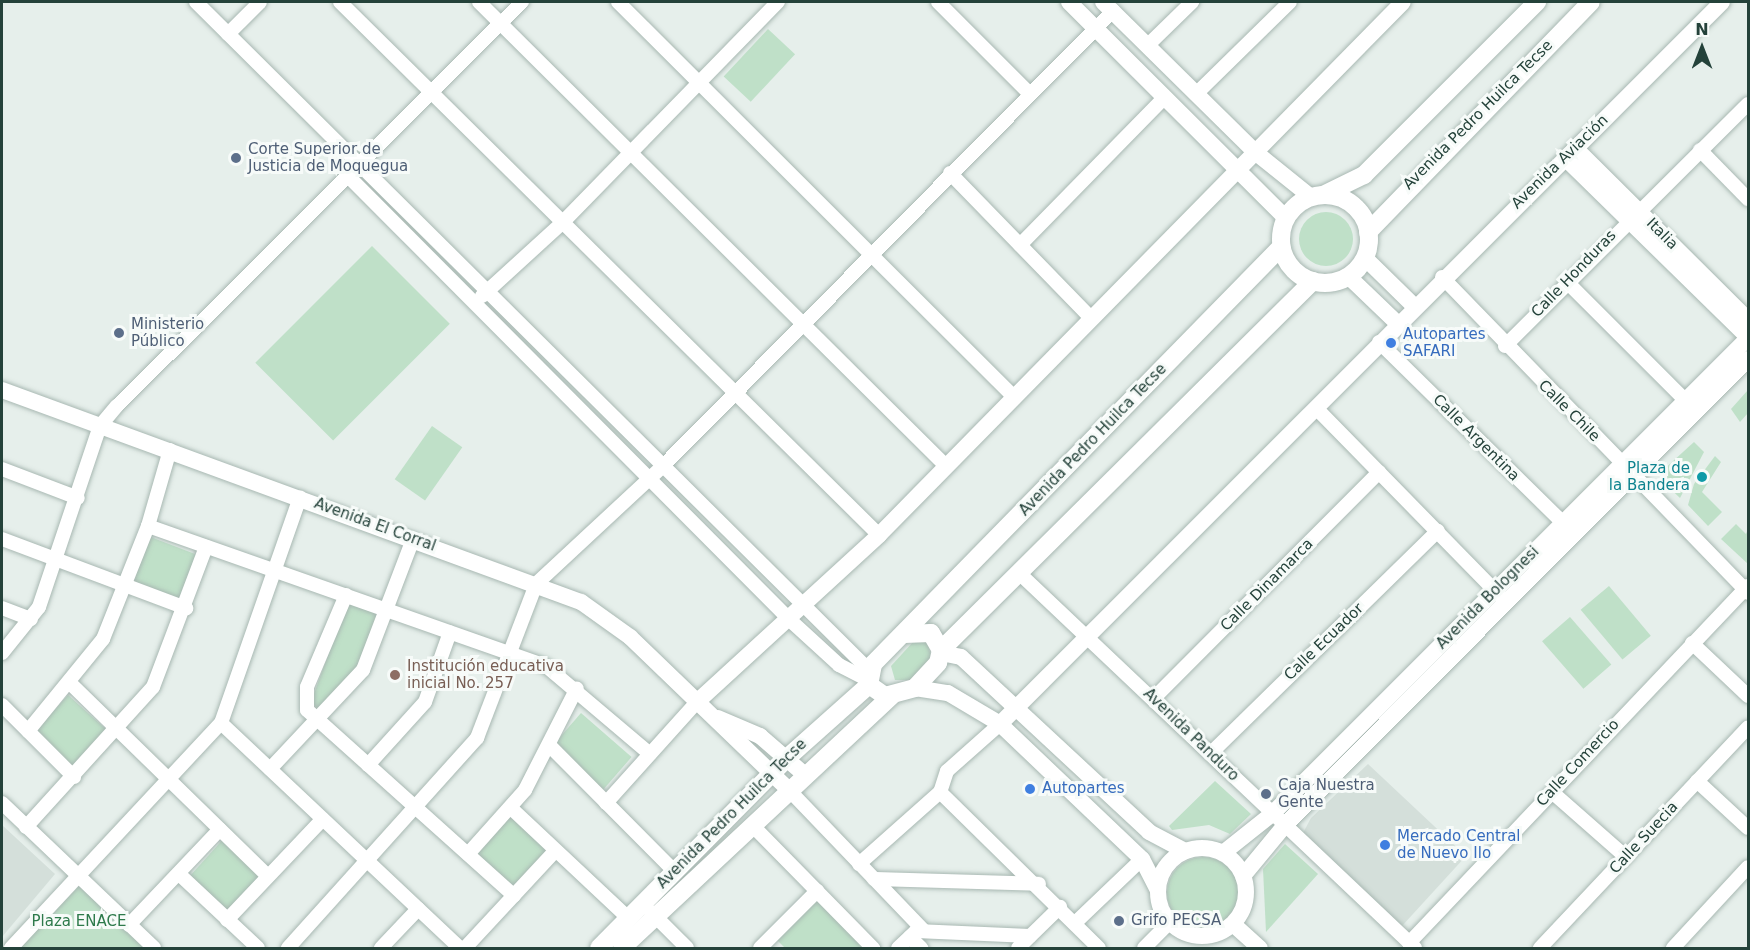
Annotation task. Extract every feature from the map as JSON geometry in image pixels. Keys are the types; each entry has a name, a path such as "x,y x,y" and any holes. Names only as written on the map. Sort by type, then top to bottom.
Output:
{"main road":[{"path":"1313,281 1292,268 1281,247 1286,218 1317,196 1364,175 1537,2"},
{"name":"Avenida Pedro Huilca Tecse","path":"1368,232 1591,2"},
{"path":"869,678 891,696 915,688 933,672 941,651 1018,572 1313,281 1348,276 1365,258 1368,232 1357,209 1317,196"},
{"name":"Avenida Pedro Huilca Tecse","path":"622,948 674,871 869,678 904,634 1281,247"},
{"path":"904,634 931,633 941,651"},
{"name":"Avenida Pedro Huilca Tecse","path":"599,948 628,918 649,910 752,825 891,696"}],"street":[{"path":"196,2 228,34 474,305 651,477 791,621 838,665 869,678"},
{"path":"228,34 260,2"},
{"path":"340,2 434,91 562,222 879,535"},
{"path":"479,2 946,466"},
{"path":"2,653 31,619 57,560 100,426 352,170 522,2"},
{"path":"618,2 1014,397"},
{"path":"474,305 562,222 778,2"},
{"path":"938,2 1029,93"},
{"path":"1069,2 1286,218"},
{"path":"1148,45 1192,2"},
{"path":"1269,2 1280,12"},
{"path":"1197,93 1290,2"},
{"path":"606,803 698,701 791,621 879,535 1401,2"},
{"name":"Avenida Aviación","path":"1000,724 1084,634 1317,408 1442,278 1722,2"},
{"path":"288,948 369,863 477,738 536,584 664,465 734,391 1095,27 1108,6 1255,152 1317,196"},
{"path":"1020,245 1165,97"},
{"name":"Calle Honduras","path":"1505,346 1566,281 1749,104"},
{"path":"1700,150 1749,199"},
{"path":"1570,153 1633,215 1749,337"},
{"path":"352,170 487,291 664,465 869,678"},
{"path":"950,173 1091,318"},
{"name":"Italia","path":"1633,215 1749,320"},
{"path":"1365,258 1414,308"},
{"path":"1348,276 1398,324"},
{"name":"Calle Chile","path":"1442,278 1505,346 1747,590"},
{"path":"1566,281 1690,406"},
{"name":"Avenida Bolognesi","path":"1568,528 1634,477 1749,337"},
{"name":"Calle Argentina","path":"1379,342 1568,528"},
{"name":"Avenida Bolognesi","path":"1223,854 1272,814 1499,596 1568,528 1622,464 1749,359"},
{"name":"Avenida El Corral","path":"2,390 536,584 598,612 698,701 789,790"},
{"path":"1317,408 1499,596"},
{"path":"28,732 94,655 148,526 170,450"},
{"path":"2,469 78,498"},
{"name":"Calle Dinamarca","path":"1154,698 1379,472"},
{"path":"11,948 221,723 300,497"},
{"path":"148,526 276,569 546,666 577,688 650,754"},
{"name":"Calle Ecuador","path":"1210,754 1438,531"},
{"path":"2,539 186,608"},
{"path":"270,770 354,684 389,609 413,539"},
{"path":"26,827 119,729 157,680 186,608 206,547"},
{"name":"Avenida Panduro","path":"1018,572 1154,698 1272,814 1412,946"},
{"name":"Calle Comercio","path":"1412,946 1692,643 1747,590"},
{"path":"346,595 305,696 307,710 514,896"},
{"name":"Avenida Bolognesi","path":"1243,876 1285,825 1499,596"},
{"path":"2,608 31,619"},
{"path":"368,765 425,702 450,632"},
{"path":"1692,643 1749,696"},
{"path":"941,651 961,657 1149,832 1185,851"},
{"path":"71,684 171,777 268,876"},
{"path":"468,854 511,808 550,746 577,688"},
{"path":"915,688 973,704 1000,724 1142,859 1176,927 1181,948"},
{"path":"2,705 74,777"},
{"name":"Avenida El Corral","path":"714,717 736,723 787,758 805,775"},
{"path":"221,723 460,948"},
{"path":"859,864 940,792 947,771 1000,724"},
{"name":"Calle Suecia","path":"1540,948 1749,727"},
{"path":"550,746 674,871"},
{"path":"1697,781 1749,828"},
{"path":"789,790 924,931"},
{"path":"940,792 1039,884 1099,948"},
{"path":"1552,792 1626,857"},
{"path":"2,803 154,948"},
{"path":"511,808 628,918"},
{"path":"227,920 323,819"},
{"path":"752,825 873,948"},
{"path":"129,925 220,828"},
{"path":"1158,890 1166,867 1185,851 1204,848 1223,854 1243,876 1244,906 1233,924 1211,942 1176,927"},
{"path":"465,948 555,851"},
{"path":"1075,923 1142,859"},
{"path":"1673,948 1749,867"},
{"path":"179,874 258,948"},
{"path":"874,879 1039,884"},
{"path":"769,945 817,891"},
{"path":"1018,948 1060,907"},
{"path":"381,948 418,909"},
{"path":"649,910 687,948"},
{"path":"1233,924 1260,948"},
{"path":"1144,948 1176,927"},
{"path":"898,948 910,937 924,931 1030,936"},
{"path":"910,937 921,948"}],"shaded area":[{"name":"Mercado Central de Nuevo Ilo","path":"1368,764 1466,856 1402,926 1303,833 1311,818"},
{"path":"2,825 55,874 2,937"}],"green space":[{"path":"768,29 795,54 751,102 724,77"},
{"path":"1326,212 1336,214 1345,220 1351,229 1353,239 1351,249 1345,258 1336,264 1326,266 1316,264 1307,258 1301,249 1299,239 1301,229 1307,220 1316,214"},
{"path":"372,246 450,324 333,440 255,363"},
{"path":"1748,390 1748,413 1740,422 1731,409"},
{"path":"432,426 462,447 425,500 395,479"},
{"path":"1694,442 1704,452 1680,498 1660,479 1661,472"},
{"path":"1715,456 1721,462 1702,492 1722,512 1708,526 1688,505 1694,484"},
{"path":"1736,524 1746,534 1748,529 1748,564 1721,539"},
{"path":"148,536 200,556 183,602 130,582"},
{"path":"1609,586 1651,636 1622,660 1581,610"},
{"path":"348,600 383,613 368,653 322,712 311,702"},
{"path":"1570,617 1611,665 1583,689 1542,641"},
{"path":"913,642 928,642 931,658 910,680 895,680 891,666"},
{"path":"68,695 110,733 77,770 35,732"},
{"path":"581,713 632,757 603,789 553,745"},
{"path":"1215,781 1251,814 1230,834 1209,825 1172,830 1169,826"},
{"path":"512,813 551,851 511,892 472,854"},
{"path":"226,836 267,873 229,915 188,878"},
{"path":"1285,844 1318,874 1266,932 1263,869"},
{"path":"1210,857 1229,867 1237,879 1239,893 1237,907 1229,919 1217,927 1196,929 1177,919 1169,907 1167,886 1177,867 1189,859"},
{"name":"Plaza ENACE","path":"79,886 145,948 19,948"},
{"path":"816,899 866,948 785,948 776,939"}],"place":[{"name":"Corte Superior de Justicia de Moquegua","path":"236,158"},
{"name":"Ministerio Público","path":"119,333"},
{"name":"Autopartes SAFARI","path":"1391,343"},
{"name":"Plaza de la Bandera","path":"1702,477"},
{"name":"Institución educativa inicial No. 257","path":"395,675"},
{"name":"Autopartes","path":"1030,789"},
{"name":"Caja Nuestra Gente","path":"1266,794"},
{"name":"Mercado Central de Nuevo Ilo","path":"1385,845"},
{"name":"Grifo PECSA","path":"1119,921"}]}
